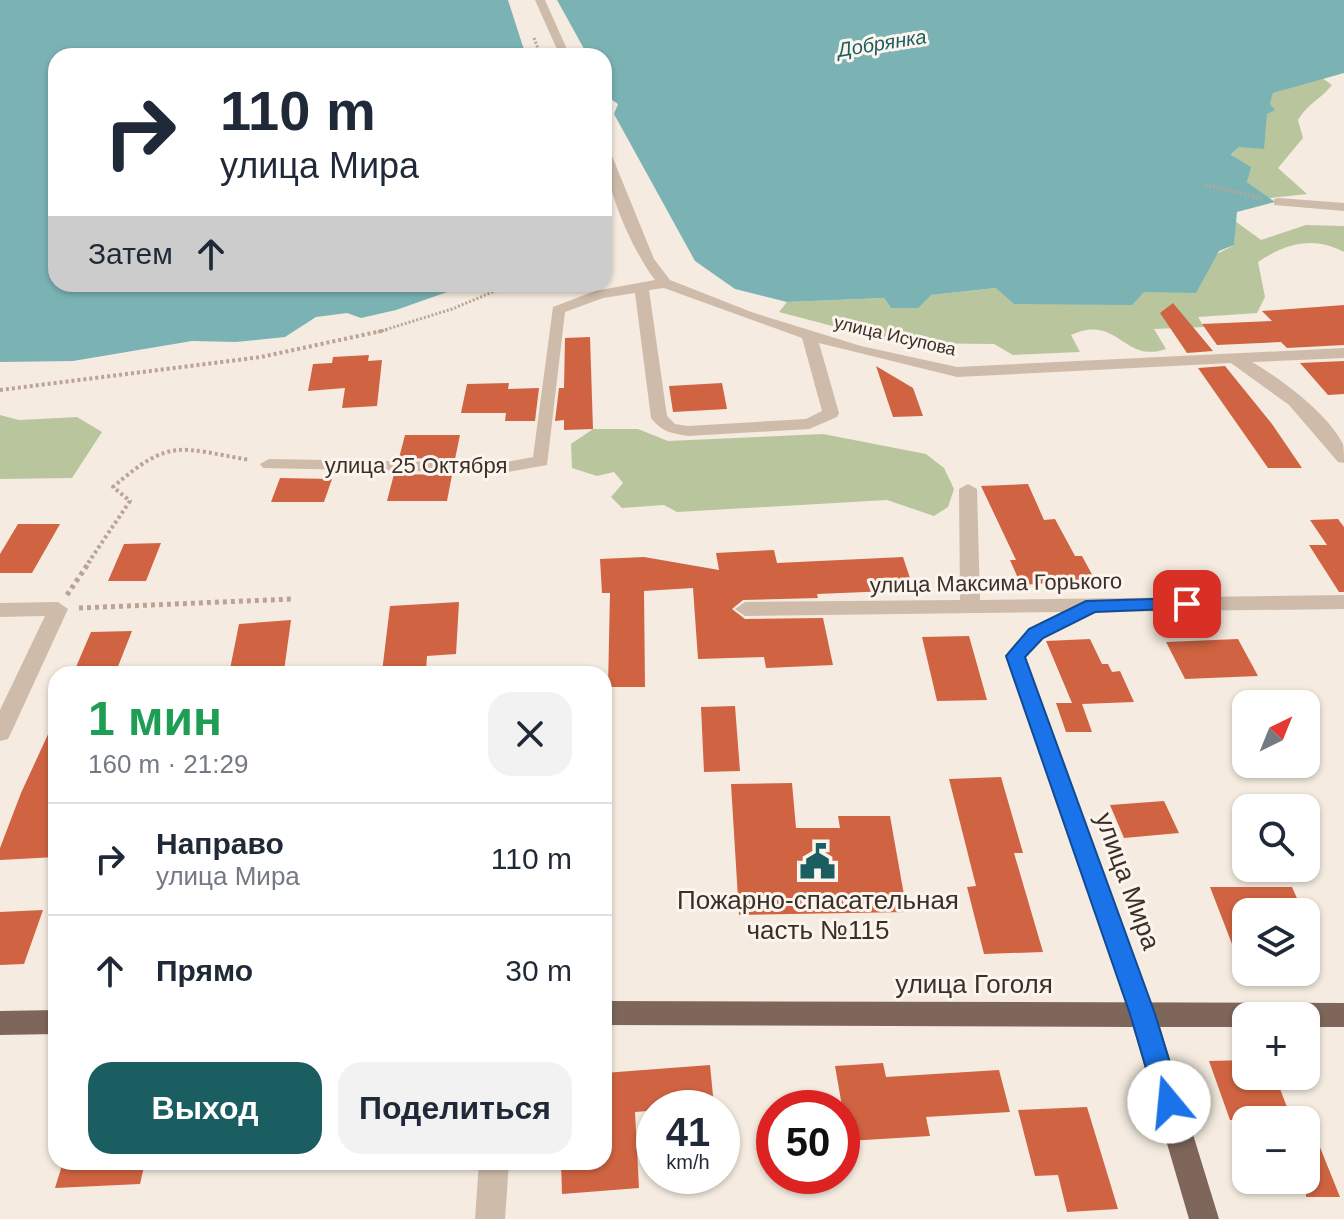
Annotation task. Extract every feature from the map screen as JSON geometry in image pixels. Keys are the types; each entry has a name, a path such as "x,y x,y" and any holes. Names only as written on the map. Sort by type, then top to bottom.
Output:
{"main road":[{"name":"улица Гоголя","path":"612,1013 1344,1015"},
{"name":"улица Мира","path":"1143,1014 1204,1219"},
{"path":"0,1023 48,1022"}],"street":[{"path":"540,0 561,48"},
{"path":"612,172 647,260 665,283"},
{"path":"1279,202 1344,207"},
{"name":"улица 25 Октября","path":"612,292 665,283"},
{"name":"улица Исупова","path":"665,283 809,336 957,372 1344,353"},
{"path":"641,286 659,418 670,428 688,431 809,424 831,413 809,336"},
{"name":"улица 25 Октября","path":"269,464 502,468 541,461 558,310 610,292"},
{"path":"1233,358 1277,383 1314,417 1344,458"},
{"path":"968,489 970,607"},
{"name":"улица Максима Горького","path":"745,609 1344,602"},
{"name":"улица Мира","path":"1092,606 1036,633 1015,656 1143,1014"},
{"path":"0,610 58,609 0,733"},
{"path":"490,1219 493,1170"}],"path":[{"path":"1205,185 1279,202"},
{"path":"0,390 202,367 288,352 443,313 493,292"},
{"path":"58,609 130,501 113,487 149,456 181,448 269,464"},
{"path":"58,609 293,599"}],"green space":[{"path":"1322,78 1332,85 1298,120 1303,138 1278,168 1307,194 1269,198 1247,182 1231,156 1267,114 1273,93"},
{"path":"1235,221 1261,240 1306,225 1344,226 1344,252 1311,243 1290,246 1269,255 1258,262 1265,297 1257,313 1198,317 1204,327 1154,329 1166,349 1152,352 1140,350 1100,330 1071,335 1080,352 1013,355 994,344 897,343 779,312 787,302 884,298 891,308 931,295 996,288 1144,292 1234,245"},
{"path":"0,415 19,420 77,417 102,432 72,478 0,479"},
{"path":"593,429 638,429 668,441 823,434 926,454 944,468 954,489 948,507 934,516 887,500 677,512 664,505 622,508 611,497 623,483 614,472 597,476 572,468 571,444"}],"water":[{"path":"0,0 508,0 523,48 48,48 48,292 447,292 396,310 361,318 347,313 316,317 285,337 236,342 192,341 73,361 0,362"},
{"name":"Добрянка","path":"557,0 1344,0 1344,73 1273,93 1270,104 1275,110 1267,114 1264,149 1239,147 1231,155 1251,167 1247,182 1275,202 1237,212 1234,245 1219,251 1196,293 1144,292 1132,305 1014,304 996,288 931,295 918,308 891,308 884,298 787,302 735,289 695,261 614,114 618,104 612,100 612,48 584,48"}],"building":[{"path":"1173,303 1213,351 1187,353 1160,313"},
{"path":"1344,305 1344,345 1287,348 1281,342 1217,345 1202,324 1272,321 1262,311"},
{"path":"590,337 593,429 564,430 564,420 555,421 559,388 564,388 565,338"},
{"path":"369,355 368,361 382,360 377,406 342,408 345,388 308,391 313,364 332,363 333,357"},
{"path":"1344,361 1344,394 1328,395 1300,363"},
{"path":"876,366 913,388 923,416 893,417"},
{"path":"1225,366 1272,424 1302,468 1268,468 1198,368"},
{"path":"509,383 508,389 539,388 535,421 505,421 506,413 461,413 467,384"},
{"path":"722,383 727,409 673,412 669,386"},
{"path":"405,435 460,435 455,459 399,458"},
{"path":"394,474 452,475 447,501 387,501"},
{"path":"280,478 332,479 324,502 271,502"},
{"path":"1028,484 1044,520 1055,519 1075,556 1082,556 1095,580 1021,585 1010,560 1016,560 981,486"},
{"path":"1338,519 1344,527 1344,592 1339,592 1309,545 1327,545 1310,520"},
{"path":"18,524 60,524 32,573 0,573 0,554"},
{"path":"161,543 146,581 108,581 124,544"},
{"path":"774,550 777,563 903,557 914,590 743,600 732,609 745,619 823,618 833,665 766,668 764,657 698,659 693,588 644,591 645,687 612,687 612,666 608,666 610,593 602,593 600,559 644,557 719,570 716,553"},
{"path":"459,602 456,654 427,656 426,666 383,666 390,606"},
{"path":"291,620 285,666 231,666 239,624"},
{"path":"132,631 118,666 76,666 91,632"},
{"path":"969,636 987,700 937,701 922,637"},
{"path":"1090,639 1102,664 1108,664 1112,672 1120,671 1134,702 1082,704 1092,732 1066,732 1056,703 1072,703 1046,641"},
{"path":"1238,639 1258,676 1185,679 1166,642"},
{"path":"735,706 740,771 704,772 701,707"},
{"path":"48,734 48,857 0,860 0,848"},
{"path":"1001,777 1023,853 1014,853 1043,952 984,954 967,887 976,886 949,779"},
{"path":"792,783 796,828 840,828 838,816 890,816 907,912 739,915 731,784"},
{"path":"1164,801 1179,833 1124,838 1110,805"},
{"path":"1210,887 1292,887 1297,898 1232,898 1232,944"},
{"path":"43,910 24,964 0,965 0,912"},
{"path":"1232,1060 1232,1090 1280,1090 1287,1106 1232,1106 1230,1120 1209,1061"},
{"path":"883,1063 886,1077 999,1070 1010,1112 926,1117 930,1136 860,1140 860,1090 839,1090 835,1066"},
{"path":"710,1065 712,1090 636,1090 636,1188 562,1194 561,1170 612,1170 612,1072"},
{"path":"1087,1107 1118,1209 1067,1212 1058,1175 1035,1176 1018,1110"},
{"path":"1320,1147 1340,1197 1306,1197 1306,1194 1320,1194"},
{"path":"61,1170 143,1170 140,1184 55,1188"}],"place":[{"name":"Пожарно-спасательная часть №115","path":"818,861"}],"route":[{"path":"1169,1102 1143,1014 1015,656 1036,633 1092,606 1187,604"}]}
